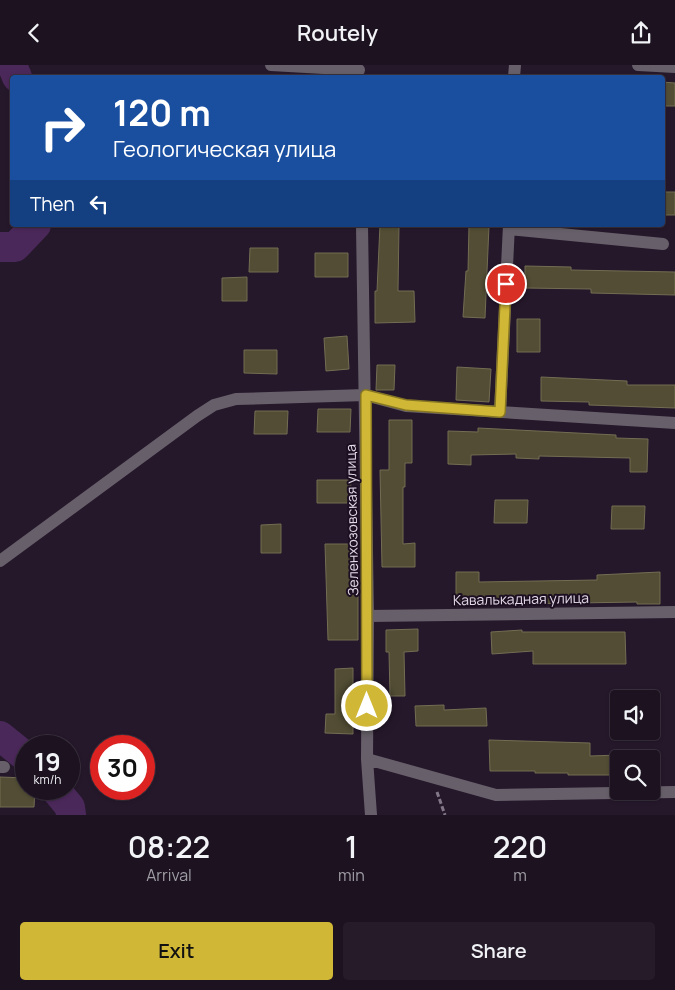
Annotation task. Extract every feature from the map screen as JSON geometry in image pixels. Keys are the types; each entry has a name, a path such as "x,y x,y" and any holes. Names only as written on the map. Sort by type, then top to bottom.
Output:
{"street":[{"path":"271,65 359,71"},
{"path":"638,65 675,67"},
{"name":"Зеленхозовская улица","path":"362,227 366,395 367,759 370,815"},
{"path":"500,412 509,227 664,244"},
{"path":"0,561 214,405 236,399 366,395 406,405 675,423"},
{"name":"Кавалькадная улица","path":"368,617 675,612"},
{"path":"367,759 433,779 496,795 675,792"}],"path":[{"path":"433,779 445,815"}],"building":[{"path":"665,82 675,83 675,106 665,106"},
{"path":"665,192 675,192 675,215 665,215"},
{"path":"380,227 399,227 398,291 414,291 415,322 375,323 375,291 377,291"},
{"path":"469,227 489,227 485,318 463,317 466,271 468,271"},
{"path":"250,248 278,248 278,272 249,272"},
{"path":"315,253 348,253 348,277 315,277"},
{"path":"525,266 571,267 571,270 675,272 675,295 591,293 591,289 525,288"},
{"path":"247,277 247,301 222,301 222,278"},
{"path":"517,319 540,319 540,352 517,352"},
{"path":"347,336 349,369 326,371 324,338"},
{"path":"244,350 277,350 277,374 244,373"},
{"path":"377,365 395,365 394,390 376,390"},
{"path":"457,367 491,369 489,402 456,400"},
{"path":"541,377 627,381 627,385 675,385 675,408 589,405 589,402 541,401"},
{"path":"318,409 351,409 350,432 317,432"},
{"path":"255,411 288,411 287,434 254,434"},
{"path":"389,420 412,420 412,463 405,463 405,487 403,487 403,544 415,543 415,567 382,567 380,470 389,470"},
{"path":"478,428 616,435 616,438 648,439 647,472 630,472 630,458 539,456 539,459 516,458 516,454 471,455 471,465 448,464 448,431 478,432"},
{"path":"317,480 351,480 350,503 317,503"},
{"path":"495,500 528,500 527,523 494,523"},
{"path":"612,506 645,506 644,529 611,529"},
{"path":"281,524 281,553 261,553 261,525"},
{"path":"325,544 353,544 353,581 358,581 358,640 328,640"},
{"path":"456,572 479,572 479,582 597,580 597,575 660,572 660,604 637,604 637,602 456,605"},
{"path":"418,629 418,651 404,652 405,696 390,696 389,652 386,652 386,630"},
{"path":"522,630 522,632 625,632 626,664 533,664 533,651 492,654 491,632"},
{"path":"353,668 353,734 325,733 326,714 335,714 335,669"},
{"path":"444,705 444,710 486,708 487,726 416,726 415,706"},
{"path":"489,740 590,743 590,756 610,755 610,775 490,771"},
{"path":"0,777 15,778 15,800 34,800 34,807 0,807"}],"waterway":[{"path":"12,65 16,75"},
{"path":"0,247 15,247 34,227"},
{"path":"0,736 15,748"},
{"path":"64,800 70,807 71,815"}],"route":[{"path":"367,706 366,395 406,405 500,412 506,284"}]}
